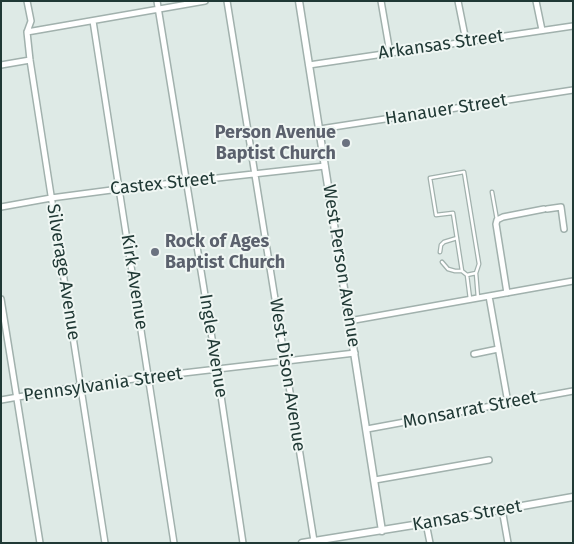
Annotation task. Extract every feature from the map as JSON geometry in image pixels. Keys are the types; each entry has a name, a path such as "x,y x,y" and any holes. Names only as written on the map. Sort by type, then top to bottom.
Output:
{"street":[{"name":"Silverage Avenue","path":"27,1 31,21 28,32 30,60 105,543"},
{"name":"Ingle Avenue","path":"157,1 217,369 243,543"},
{"path":"28,32 204,1"},
{"name":"West Dison Avenue","path":"227,1 314,541"},
{"name":"West Person Avenue","path":"299,1 382,531"},
{"path":"381,1 390,52"},
{"path":"458,1 466,41"},
{"path":"536,1 542,30"},
{"name":"Kirk Avenue","path":"93,21 174,543"},
{"name":"Arkansas Street","path":"308,65 573,26"},
{"path":"1,65 30,60"},
{"name":"Hanauer Street","path":"320,129 573,90"},
{"name":"Castex Street","path":"1,207 119,189 325,166"},
{"path":"507,293 496,226 497,220 503,217 561,206 564,229"},
{"path":"350,321 573,281"},
{"path":"489,296 508,403"},
{"path":"1,299 40,543"},
{"path":"474,354 498,349"},
{"name":"Pennsylvania Street","path":"1,400 81,386 355,353"},
{"name":"Monsarrat Street","path":"367,429 573,391"},
{"path":"375,480 489,460"},
{"name":"Kansas Street","path":"302,543 382,531 573,497"},
{"path":"502,509 508,543"},
{"path":"426,523 430,543"}],"lane":[{"path":"462,271 453,213 436,215 430,178 464,172 479,264 476,273 478,298"},
{"path":"492,192 497,220"},
{"path":"440,252 441,245 444,242 457,238"},
{"path":"442,262 448,269 462,271 467,275 470,299"},
{"path":"467,275 476,273"}],"place":[{"name":"Person Avenue Baptist Church","path":"346,143"},
{"name":"Rock of Ages Baptist Church","path":"155,252"}]}
